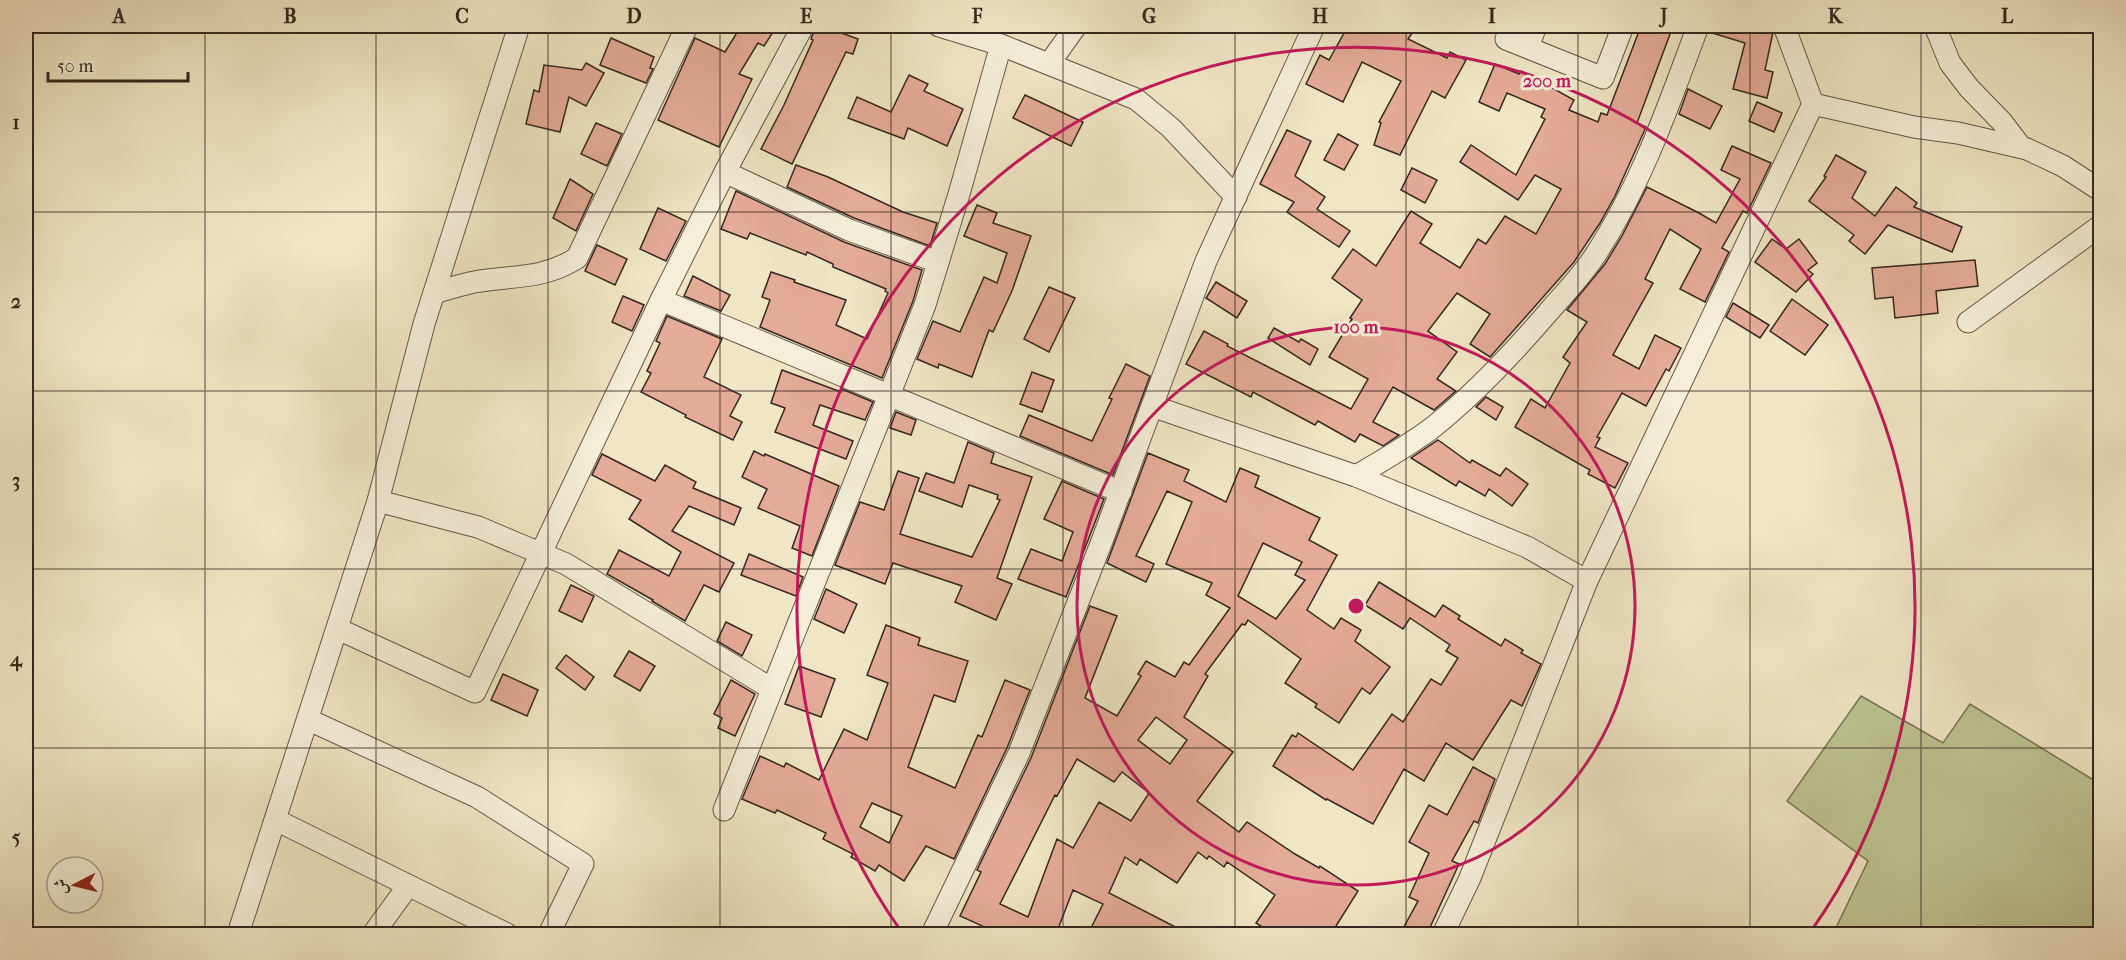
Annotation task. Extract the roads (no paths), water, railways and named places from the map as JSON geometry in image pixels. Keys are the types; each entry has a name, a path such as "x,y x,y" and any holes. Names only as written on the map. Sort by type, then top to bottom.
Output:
{"street":[{"path":"238,934 378,501 434,293 519,26"},
{"path":"434,293 473,282 540,274 559,269 578,258 687,26"},
{"path":"338,629 475,692 661,300 725,172 803,26"},
{"path":"939,26 978,32 1001,45 1136,99 1171,128 1236,197"},
{"path":"1049,64 1076,26"},
{"path":"932,934 1019,753 1121,492 1206,261 1314,26"},
{"path":"1528,47 1536,26"},
{"path":"1506,39 1603,78 1623,26"},
{"path":"1356,476 1433,427 1464,399 1539,323 1594,258 1618,217 1649,155 1698,26"},
{"path":"1443,934 1470,878 1587,581 1813,104 1784,26"},
{"path":"1935,26 1950,63 2021,147"},
{"path":"724,810 925,305 1001,45"},
{"path":"1813,104 1914,127 1958,133 2021,147 2063,166 2100,190"},
{"path":"725,172 849,230 938,262"},
{"path":"1968,322 2100,226"},
{"path":"661,300 1121,492"},
{"path":"1152,406 1356,476 1527,547 1587,581"},
{"path":"378,501 478,526 566,564 772,689"},
{"path":"309,720 477,798 583,864 549,934"},
{"path":"276,820 507,934"},
{"path":"373,934 408,886"}]}
